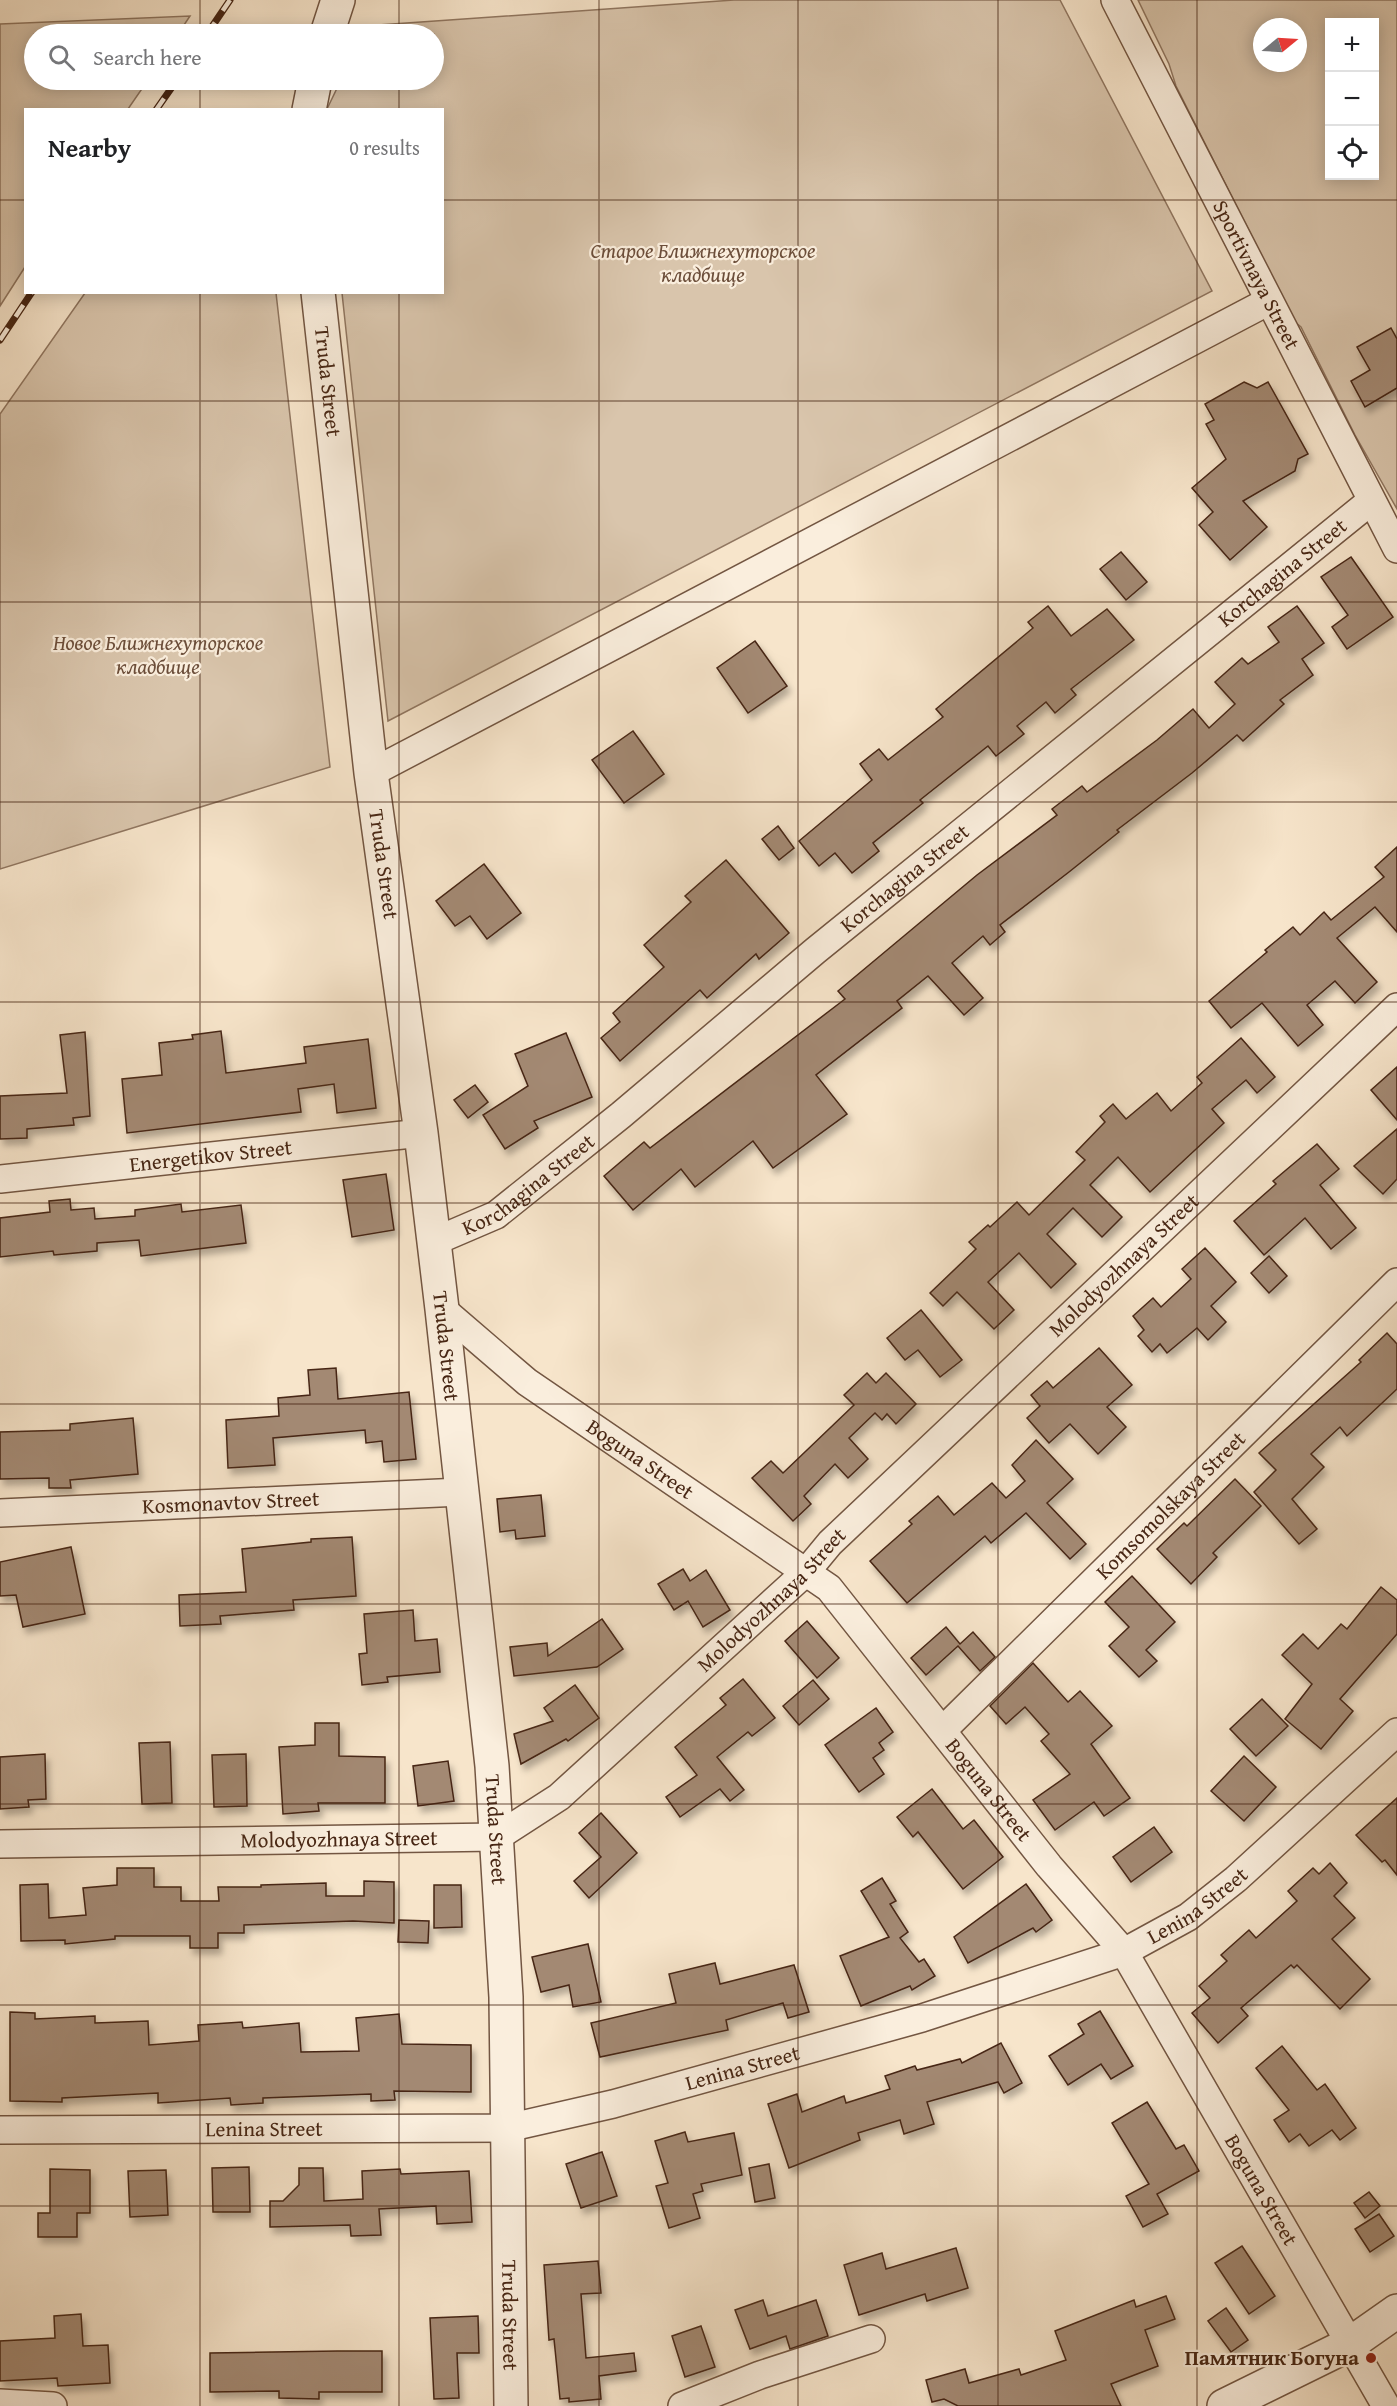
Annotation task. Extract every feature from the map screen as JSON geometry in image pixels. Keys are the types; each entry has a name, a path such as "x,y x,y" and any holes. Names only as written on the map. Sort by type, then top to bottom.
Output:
{"street":[{"path":"330,24 338,0"},
{"name":"Sportivnaya Street","path":"1115,0 1397,549"},
{"path":"309,108 313,90"},
{"name":"Truda Street","path":"318,294 371,772 421,1133 479,1633 497,1837 506,1997 511,2406"},
{"path":"371,772 1269,301"},
{"name":"Korchagina Street","path":"433,1242 496,1215 505,1208 621,1115 815,951 1371,501"},
{"name":"Molodyozhnaya Street","path":"0,1844 497,1837 559,1797 806,1572 838,1535 1397,1007"},
{"name":"Energetikov Street","path":"0,1179 421,1133"},
{"name":"Komsomolskaya Street","path":"943,1730 1397,1282"},
{"name":"Boguna Street","path":"442,1309 527,1382 829,1588 1049,1866 1124,1952 1386,2406"},
{"name":"Kosmonavtov Street","path":"0,1513 461,1492"},
{"name":"Lenina Street","path":"0,2130 507,2128 613,2104 922,2018 1124,1952 1188,1917 1228,1886 1397,1732"},
{"path":"1224,2406 1350,2344 1397,2312"},
{"path":"682,2406 760,2375 871,2339"},
{"path":"0,2403 53,2406"}],"green space":[{"name":"Старое Ближнехуторское кладбище","path":"734,0 1060,0 1212,291 388,721 342,294 444,294 444,108 327,108 336,90 444,90 444,24 392,24"},
{"path":"1138,0 1397,0 1397,509 1355,435 1301,327 1295,322 1176,86 1169,64"},
{"path":"190,16 185,24 24,24 24,90 141,90 129,108 24,108 24,269 0,306 0,24"},
{"name":"Новое Ближнехуторское кладбище","path":"84,294 276,294 330,767 0,869 0,414"}],"building":[{"path":"1391,328 1397,339 1397,388 1365,407 1351,381 1370,370 1357,347"},
{"path":"1244,382 1257,388 1268,382 1308,454 1298,459 1295,471 1243,501 1267,527 1230,560 1199,525 1213,512 1192,488 1226,459 1206,424 1214,420 1205,404"},
{"path":"1121,552 1147,582 1126,600 1100,569"},
{"path":"1351,557 1393,617 1347,649 1332,627 1348,615 1321,577"},
{"path":"1048,606 1071,636 1107,609 1134,640 1071,689 1076,695 1055,713 1046,702 1017,726 1024,734 996,756 988,746 920,800 923,803 873,843 879,851 852,873 835,853 819,866 799,841 872,780 860,764 879,749 888,760 943,717 936,709 1033,628 1028,622"},
{"path":"1297,606 1324,643 1302,659 1313,675 1280,700 1284,704 1243,741 1237,735 1192,773 1117,830 1119,832 1000,925 1005,932 990,945 983,936 952,963 983,998 964,1015 928,976 897,1001 902,1008 816,1075 847,1114 773,1168 753,1141 695,1187 681,1169 633,1210 604,1176 644,1142 650,1148 845,999 838,991 977,875 1057,815 1052,809 1082,786 1087,792 1157,740 1193,709 1209,728 1235,704 1215,682 1242,658 1248,664 1279,642 1268,627"},
{"path":"755,641 787,686 748,713 717,668"},
{"path":"633,731 664,774 624,803 592,760"},
{"path":"778,826 794,848 779,860 762,839"},
{"path":"1397,847 1397,932 1375,907 1337,938 1377,982 1355,1003 1335,981 1307,1005 1323,1025 1298,1046 1262,1003 1231,1028 1209,1001 1293,927 1300,935 1324,912 1331,920 1384,877 1375,867"},
{"path":"726,860 789,933 759,959 756,954 707,998 700,990 620,1061 601,1038 620,1022 613,1013 664,967 644,945 691,902 685,896"},
{"path":"484,864 521,913 487,939 470,916 455,926 436,901"},
{"path":"221,1031 226,1073 306,1063 304,1047 368,1039 376,1108 337,1113 334,1084 298,1089 301,1112 127,1133 122,1079 162,1075 159,1043 193,1039 192,1035"},
{"path":"85,1032 90,1116 73,1118 74,1125 27,1129 27,1138 0,1139 0,1096 67,1093 60,1035"},
{"path":"566,1033 592,1097 534,1121 538,1128 505,1149 483,1115 528,1086 515,1054"},
{"path":"1241,1038 1275,1077 1257,1093 1246,1080 1212,1109 1224,1123 1150,1192 1118,1157 1090,1185 1122,1217 1102,1237 1073,1208 1047,1234 1076,1264 1051,1288 1019,1253 988,1282 1014,1310 994,1329 957,1292 943,1306 930,1293 976,1249 969,1242 988,1225 990,1227 1017,1202 1029,1215 1085,1160 1076,1152 1105,1122 1100,1116 1113,1104 1126,1119 1157,1093 1171,1111 1202,1083 1197,1077"},
{"path":"1397,1067 1397,1120 1371,1090"},
{"path":"475,1085 488,1102 468,1118 454,1100"},
{"path":"1397,1129 1397,1179 1383,1194 1354,1166"},
{"path":"1317,1144 1339,1169 1320,1185 1356,1228 1331,1249 1305,1218 1264,1255 1234,1221 1276,1184 1273,1181"},
{"path":"386,1174 394,1230 352,1237 343,1180"},
{"path":"70,1199 71,1210 94,1208 95,1219 135,1216 135,1210 181,1204 182,1212 241,1205 246,1243 141,1256 139,1240 97,1243 97,1251 54,1255 53,1251 0,1257 0,1218 50,1212 49,1201"},
{"path":"1205,1248 1236,1282 1211,1306 1226,1322 1208,1340 1197,1328 1167,1353 1160,1344 1152,1352 1138,1336 1144,1330 1133,1316 1153,1298 1161,1307 1191,1279 1182,1269"},
{"path":"1269,1256 1287,1276 1269,1293 1251,1273"},
{"path":"921,1310 962,1360 940,1377 918,1350 905,1360 887,1338"},
{"path":"1387,1333 1397,1344 1397,1389 1347,1436 1340,1427 1311,1454 1324,1467 1292,1499 1317,1529 1299,1544 1254,1492 1276,1470 1259,1453 1361,1362 1359,1360"},
{"path":"1099,1348 1132,1385 1107,1407 1126,1427 1098,1454 1070,1424 1049,1443 1027,1418 1040,1406 1031,1395 1047,1381 1053,1388"},
{"path":"336,1368 338,1399 409,1392 416,1459 384,1462 382,1441 366,1443 365,1430 273,1438 275,1465 228,1468 226,1420 279,1416 278,1398 310,1395 308,1370"},
{"path":"867,1373 876,1383 886,1373 916,1404 896,1424 887,1414 882,1420 875,1413 849,1438 868,1459 848,1478 835,1464 804,1496 811,1504 793,1521 752,1478 771,1461 783,1473 854,1405 844,1395"},
{"path":"133,1418 138,1474 70,1480 71,1488 49,1488 49,1478 0,1479 0,1432 70,1430 70,1424"},
{"path":"1036,1440 1073,1479 1047,1503 1086,1544 1070,1559 1026,1513 991,1543 985,1536 907,1603 870,1561 912,1524 909,1521 938,1496 954,1515 992,1483 1006,1498 1025,1481 1012,1465"},
{"path":"1235,1479 1261,1506 1213,1553 1217,1557 1191,1584 1157,1549 1184,1523 1187,1526"},
{"path":"541,1495 545,1536 516,1539 515,1530 500,1532 497,1499"},
{"path":"352,1537 356,1596 293,1600 294,1610 220,1616 221,1624 180,1626 179,1595 246,1592 242,1549 311,1542 311,1539"},
{"path":"71,1547 85,1614 23,1627 16,1595 0,1596 0,1562"},
{"path":"683,1569 690,1581 706,1570 730,1610 703,1627 688,1601 674,1610 658,1584"},
{"path":"1132,1576 1175,1622 1146,1650 1157,1661 1139,1677 1109,1646 1129,1627 1105,1602"},
{"path":"1381,1587 1397,1600 1397,1634 1340,1699 1353,1711 1321,1749 1285,1719 1312,1684 1282,1655 1303,1634 1318,1649 1341,1624 1347,1629"},
{"path":"413,1610 415,1641 437,1639 440,1672 387,1677 388,1682 362,1685 359,1654 367,1653 364,1614"},
{"path":"602,1619 623,1649 597,1667 514,1676 510,1647 547,1643 548,1656"},
{"path":"807,1621 839,1658 817,1678 785,1641"},
{"path":"946,1627 960,1644 973,1632 995,1657 980,1671 958,1646 926,1675 911,1658"},
{"path":"1033,1663 1068,1702 1080,1691 1112,1726 1091,1744 1130,1798 1104,1816 1094,1802 1055,1830 1033,1800 1070,1774 1041,1741 1049,1734 1025,1707 1006,1724 990,1706"},
{"path":"743,1679 775,1718 752,1736 748,1732 717,1757 744,1790 730,1801 720,1789 680,1817 666,1797 697,1775 675,1747 726,1705 720,1698"},
{"path":"813,1680 829,1699 799,1725 783,1706"},
{"path":"575,1685 599,1718 568,1741 566,1739 521,1764 514,1734 553,1721 544,1708"},
{"path":"1262,1699 1288,1726 1256,1756 1230,1729"},
{"path":"876,1708 893,1732 879,1743 884,1750 873,1758 884,1774 859,1792 825,1745"},
{"path":"315,1723 339,1723 339,1756 385,1757 385,1803 318,1803 319,1811 283,1814 279,1747 315,1745"},
{"path":"170,1742 172,1803 142,1804 139,1743"},
{"path":"45,1754 46,1799 28,1800 29,1807 0,1809 0,1757"},
{"path":"246,1754 247,1806 214,1807 212,1755"},
{"path":"1244,1756 1276,1787 1244,1821 1211,1791"},
{"path":"448,1761 454,1801 418,1806 413,1766"},
{"path":"932,1789 963,1829 974,1820 1003,1857 963,1889 918,1832 913,1837 897,1817"},
{"path":"1397,1798 1397,1875 1385,1860 1382,1862 1356,1835"},
{"path":"601,1813 637,1853 589,1898 574,1881 601,1857 579,1833"},
{"path":"1154,1827 1172,1852 1131,1882 1113,1857"},
{"path":"1330,1863 1347,1883 1334,1896 1355,1918 1332,1939 1370,1979 1340,2009 1297,1965 1294,1968 1291,1965 1241,2008 1248,2016 1218,2043 1192,2013 1210,1998 1199,1986 1227,1961 1221,1955 1249,1930 1256,1938 1297,1901 1288,1891 1313,1868 1319,1874"},
{"path":"117,1868 154,1868 154,1887 181,1887 181,1901 219,1901 218,1887 326,1883 326,1896 364,1896 364,1881 394,1882 394,1923 353,1921 244,1925 244,1933 218,1933 218,1948 190,1948 190,1936 115,1936 115,1939 65,1944 65,1940 21,1941 20,1885 48,1884 49,1918 86,1915 83,1888 117,1885"},
{"path":"882,1878 896,1901 890,1904 908,1932 900,1938 919,1962 924,1959 935,1976 912,1990 910,1986 861,2006 840,1956 889,1937 861,1891"},
{"path":"1026,1884 1052,1920 1036,1932 1033,1928 968,1963 954,1937"},
{"path":"434,1885 461,1885 462,1927 434,1928"},
{"path":"399,1920 429,1921 428,1943 398,1942"},
{"path":"588,1944 601,2002 573,2007 569,1985 541,1992 532,1957"},
{"path":"715,1963 720,1984 794,1965 809,2012 788,2018 783,2003 726,2020 728,2030 600,2057 591,2023 676,2003 669,1974"},
{"path":"1100,2011 1133,2066 1111,2079 1101,2064 1068,2085 1049,2056 1084,2034 1078,2024"},
{"path":"10,2012 35,2013 35,2019 95,2016 95,2023 148,2021 149,2045 199,2041 198,2025 242,2022 243,2028 299,2023 301,2052 359,2051 356,2018 399,2014 402,2044 471,2045 471,2092 394,2091 395,2100 371,2101 371,2094 263,2098 263,2103 231,2105 230,2098 158,2103 158,2093 62,2098 62,2102 10,2101"},
{"path":"1001,2043 1022,2083 1004,2093 998,2082 927,2102 934,2124 904,2134 900,2120 858,2133 860,2140 789,2168 768,2104 797,2094 802,2112 844,2096 846,2103 890,2089 885,2076 915,2066 917,2070 960,2059 962,2063"},
{"path":"1282,2046 1317,2090 1325,2084 1356,2128 1340,2140 1332,2130 1309,2146 1300,2134 1289,2142 1274,2120 1289,2110 1256,2068"},
{"path":"1147,2102 1176,2149 1184,2145 1199,2171 1157,2194 1168,2214 1143,2227 1126,2196 1149,2184 1112,2123"},
{"path":"685,2132 688,2142 734,2133 742,2175 701,2184 703,2191 693,2194 700,2218 669,2228 656,2186 668,2183 655,2141"},
{"path":"602,2152 617,2196 581,2208 566,2164"},
{"path":"769,2164 775,2198 755,2202 749,2168"},
{"path":"249,2167 250,2212 213,2212 212,2168"},
{"path":"299,2168 323,2168 324,2201 363,2199 362,2171 400,2169 401,2174 469,2171 472,2222 437,2224 436,2206 379,2209 381,2235 351,2236 350,2225 270,2227 270,2201 283,2201 299,2185"},
{"path":"50,2169 90,2170 90,2213 77,2213 77,2237 38,2237 38,2213 50,2213"},
{"path":"166,2170 168,2215 130,2217 128,2171"},
{"path":"1369,2192 1380,2206 1365,2218 1354,2203"},
{"path":"1379,2214 1394,2236 1370,2252 1355,2229"},
{"path":"1242,2246 1275,2296 1249,2314 1215,2263"},
{"path":"956,2248 968,2288 927,2301 925,2294 859,2315 844,2265 882,2253 886,2269"},
{"path":"598,2261 601,2293 581,2294 586,2358 634,2353 636,2371 599,2376 601,2399 569,2402 569,2398 560,2399 554,2339 549,2340 544,2265"},
{"path":"1166,2296 1175,2319 1145,2330 1158,2366 1111,2384 1121,2406 958,2406 944,2399 932,2402 926,2380 965,2369 969,2383 1019,2369 1021,2375 1066,2360 1055,2331 1134,2300 1136,2307"},
{"path":"763,2300 768,2316 816,2300 828,2336 790,2349 786,2336 750,2349 735,2310"},
{"path":"1226,2308 1248,2340 1231,2352 1208,2321"},
{"path":"81,2314 83,2346 108,2345 110,2383 58,2386 57,2378 0,2381 0,2341 55,2338 54,2316"},
{"path":"478,2316 479,2353 457,2353 459,2398 434,2399 430,2318"},
{"path":"701,2326 715,2367 685,2377 672,2336"},
{"path":"382,2351 382,2392 319,2392 319,2399 279,2398 279,2391 210,2392 210,2353"}],"railway":[{"path":"214,24 230,0"},
{"path":"157,108 170,90"},
{"path":"0,340 31,294"}],"place":[{"name":"Памятник Богуна","path":"1371,2358"}]}
